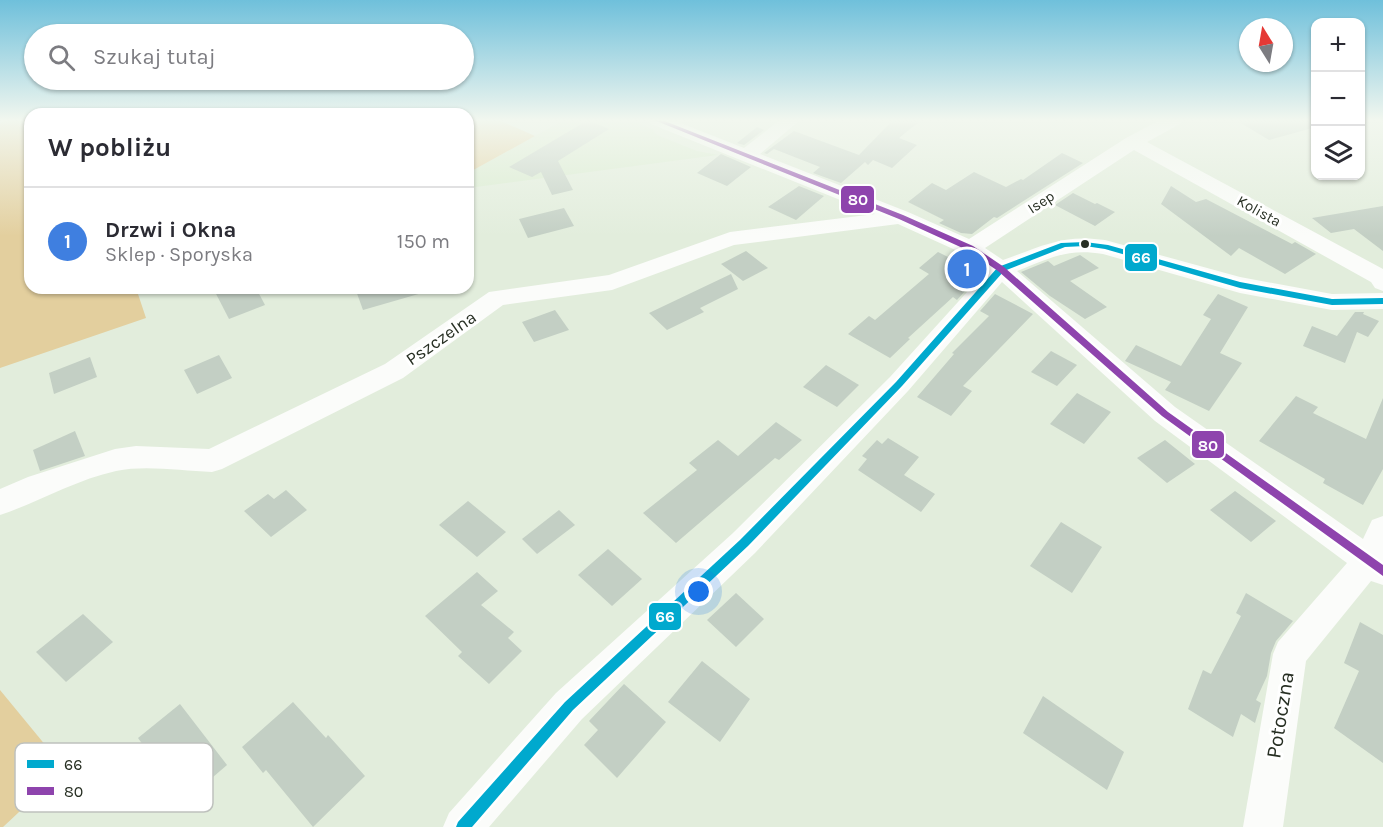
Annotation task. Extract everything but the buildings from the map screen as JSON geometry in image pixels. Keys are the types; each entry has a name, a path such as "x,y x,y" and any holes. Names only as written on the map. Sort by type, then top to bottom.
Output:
{"street":[{"path":"753,159 900,217 970,248 1000,269 1165,414 1379,553"},
{"name":"Isep","path":"970,248 1107,159"},
{"name":"Kolista","path":"1162,159 1381,278 1383,283"},
{"name":"Pszczelna","path":"0,503 38,485 115,460 136,458 212,461 394,371 497,298 612,282 730,239 900,217"},
{"path":"463,827 570,706 744,543 899,384 1000,269 1064,244 1085,244 1105,247 1251,287 1332,302 1383,301"},
{"name":"Potoczna","path":"1263,827 1290,654 1379,553"}],"shaded area":[{"path":"0,159 24,159 24,294 138,294 146,318 0,368"},
{"path":"474,159 494,159 474,170"},
{"path":"494,159 691,159 474,187 474,170"},
{"path":"0,690 44,743 15,743 15,812 19,812 3,827 0,827"}],"transit line":[{"name":"80","path":"754,159 901,217 970,248 1001,269 1165,414 1383,571"},
{"name":"66","path":"463,827 569,706 744,543 899,384 1001,269 1064,245 1085,244 1105,247 1240,285 1332,302 1383,301"}],"place":[{"name":"Drzwi i Okna","path":"967,269"}]}
